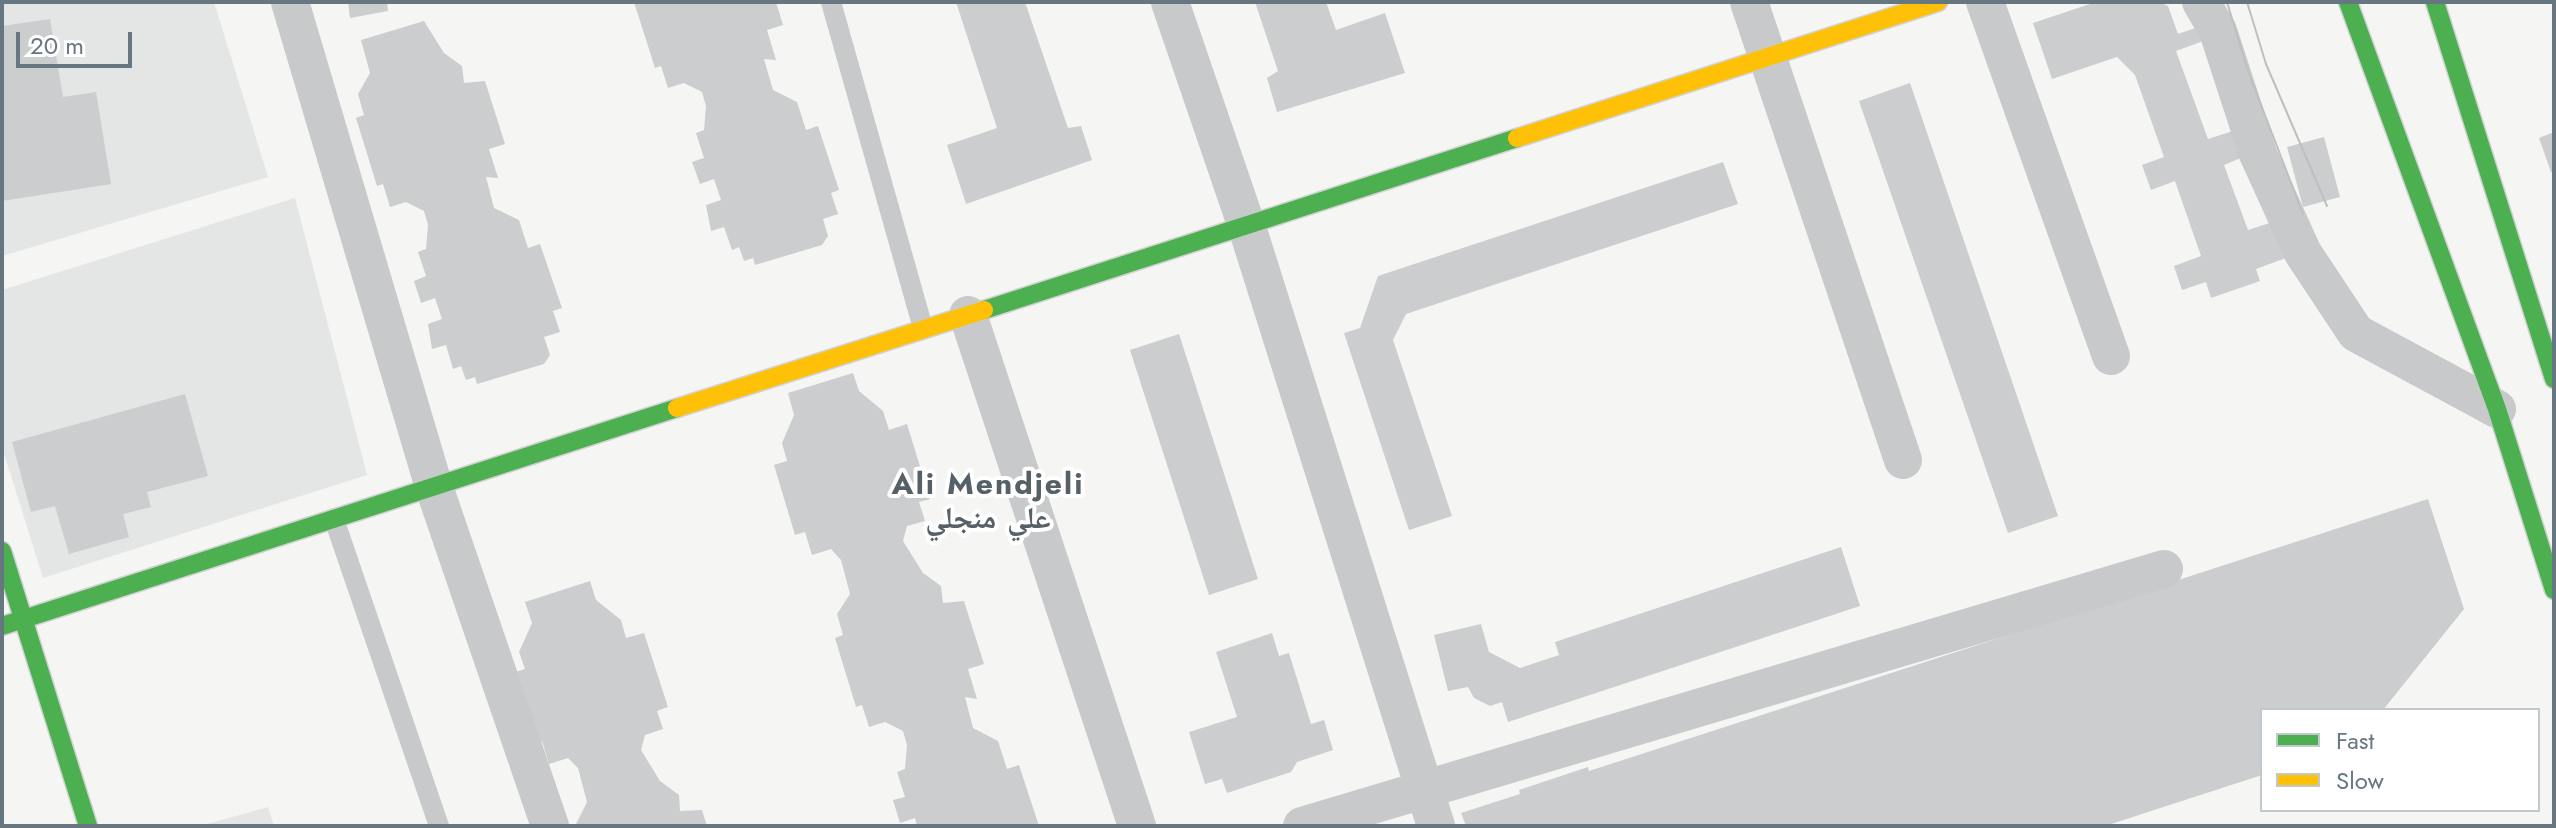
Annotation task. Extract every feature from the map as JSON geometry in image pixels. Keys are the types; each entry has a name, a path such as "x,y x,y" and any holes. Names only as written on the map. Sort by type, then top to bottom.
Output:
{"street":[{"path":"290,2 434,487 550,826"},
{"path":"1170,2 1246,224 1436,826"},
{"path":"1749,2 1903,460"},
{"path":"2,626 1938,2"},
{"path":"1985,2 2111,356"},
{"path":"2201,2 2218,31 2258,154 2303,253 2356,333 2497,409"},
{"path":"2348,2 2497,409 2554,590"},
{"path":"2435,2 2554,379"},
{"path":"968,315 1137,826"},
{"path":"2,551 88,826"},
{"path":"1302,826 2164,569"}],"lane":[{"path":"831,2 923,328"},
{"path":"334,519 439,826"}],"shaded area":[{"path":"2,2 214,2 268,177 2,256"},
{"path":"295,198 367,475 43,578 2,447 2,290"},
{"path":"268,807 274,826 200,826"}],"building":[{"path":"348,2 387,2 388,11 350,18"},
{"path":"634,2 776,2 783,25 767,30 776,60 764,59 773,90 797,102 806,130 818,126 839,190 831,193 838,214 823,219 828,236 822,245 755,265 753,258 744,261 739,247 732,250 724,227 711,231 706,205 721,200 714,179 700,184 692,162 704,158 696,133 704,130 706,106 702,92 684,83 668,88 661,66 655,68"},
{"path":"956,2 1025,2 1068,128 1081,126 1092,160 966,204 947,145 997,128"},
{"path":"1255,2 1326,2 1336,30 1385,13 1405,73 1277,112 1267,78 1278,71"},
{"path":"2096,2 2160,2 2168,6 2178,34 2201,26 2206,40 2176,51 2208,139 2239,129 2248,155 2224,165 2248,230 2273,222 2286,258 2256,269 2260,281 2211,298 2206,282 2182,290 2174,266 2201,256 2175,181 2151,190 2142,165 2164,157 2135,75 2117,57 2052,79 2033,23"},
{"path":"50,19 63,97 96,92 111,184 2,201 2,26"},
{"path":"424,21 444,53 462,66 464,83 485,81 505,144 489,149 498,178 486,177 494,208 519,220 528,248 540,244 562,308 553,311 560,332 544,337 550,355 544,364 477,384 475,377 466,380 461,366 453,369 446,345 432,349 428,324 442,319 435,298 421,303 414,281 426,276 418,252 426,249 428,225 424,211 406,202 390,207 383,184 377,186 356,118 364,115 358,94 370,73 361,40"},
{"path":"1910,83 2058,516 2008,533 1859,101"},
{"path":"2554,132 2554,171 2551,172 2539,138"},
{"path":"2324,137 2340,197 2303,207 2287,147"},
{"path":"1723,162 1738,204 1406,314 1393,340 1452,516 1409,530 1344,333 1360,328 1378,276"},
{"path":"1179,334 1258,579 1209,595 1130,350"},
{"path":"853,373 859,391 883,411 889,430 907,424 930,499 919,502 925,521 907,526 903,541 923,573 941,586 943,603 964,601 984,664 968,669 977,699 965,697 973,728 998,741 1007,769 1019,765 1039,826 917,826 915,818 900,823 893,800 905,797 897,772 905,769 907,745 903,731 885,722 869,727 862,705 856,707 835,638 843,635 837,614 850,594 841,560 831,549 812,555 805,532 795,535 774,465 787,461 782,443 794,415 788,393"},
{"path":"185,394 208,476 147,492 151,507 123,514 129,537 69,554 55,506 31,512 12,442"},
{"path":"2428,499 2464,609 2385,708 2260,708 2260,776 2105,826 1466,826 1461,813 1588,767 1589,771"},
{"path":"1841,547 1860,606 1508,722 1502,702 1490,706 1474,698 1468,687 1448,691 1434,635 1481,624 1489,652 1520,668 1559,655 1555,642"},
{"path":"590,581 596,600 621,620 626,638 644,633 668,707 657,711 663,729 645,735 641,750 660,781 679,795 680,811 702,810 707,826 575,826 587,802 578,768 568,758 549,764 542,741 533,744 512,673 525,669 519,652 532,623 525,602"},
{"path":"1272,633 1279,656 1289,653 1311,724 1324,720 1333,750 1297,762 1291,772 1227,793 1222,779 1205,784 1189,732 1237,717 1216,652"}],"tram line":[{"path":"2227,2 2248,71 2303,214"},
{"path":"2247,2 2266,64 2327,206"}],"traffic: fast":[{"path":"2348,2 2497,409 2554,590"},
{"path":"2435,2 2554,379"},
{"path":"984,310 1517,138"},
{"path":"2,626 677,408"},
{"path":"2,551 88,826"}],"traffic: slow":[{"path":"1517,138 1938,2"},
{"path":"677,408 984,310"}],"district":[{"name":"Ali Mendjeli علي منجلي","path":"988,504"}]}
